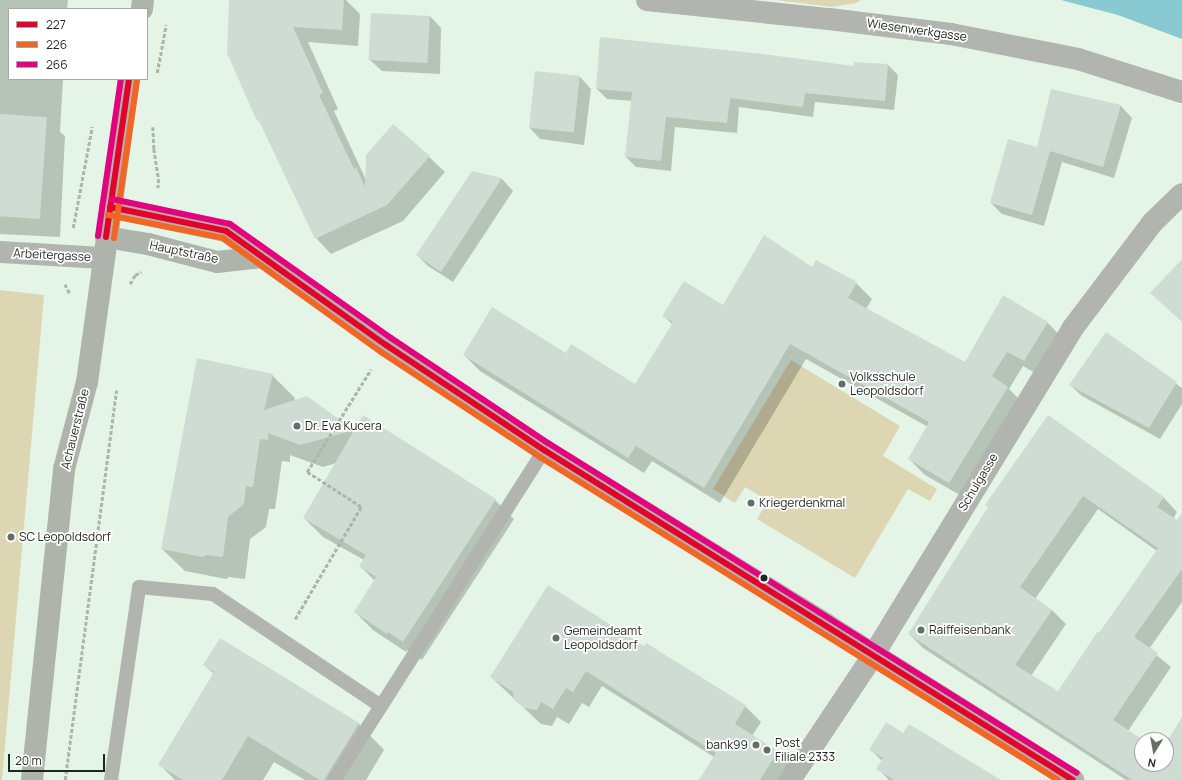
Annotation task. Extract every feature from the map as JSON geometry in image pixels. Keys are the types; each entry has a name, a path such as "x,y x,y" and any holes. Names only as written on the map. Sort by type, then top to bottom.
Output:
{"street":[{"name":"Wiesenwerkgasse","path":"647,0 829,19 951,34 1078,59 1182,92"},
{"name":"Achauerstraße","path":"32,780 64,469 87,382 96,328 110,207 129,80"},
{"name":"Schulgasse","path":"790,780 874,654 1072,329 1154,222 1182,194"},
{"path":"110,207 152,214 226,231 386,345 544,450 874,654 1073,780"},
{"name":"Hauptstraße","path":"105,247 148,244 217,262 262,257"},
{"name":"Arbeitergasse","path":"0,252 105,247"}],"lane":[{"path":"334,780 544,450"},
{"path":"111,780 139,587 213,594 381,706"}],"path":[{"path":"157,76 166,22"},
{"path":"152,120 154,148 159,179 152,214"},
{"path":"128,289 135,275 144,270"},
{"path":"282,641 361,507 307,472 386,345"},
{"path":"64,780 117,382"}],"shaded area":[{"path":"776,0 861,0 856,3 832,7"},
{"name":"SC Leopoldsdorf","path":"0,290 44,295 2,780 0,780"},
{"path":"791,360 900,426 883,456 937,489 930,501 908,489 855,578 757,519 768,501 745,487 735,503 713,489"}],"water":[{"path":"1061,0 1182,0 1182,39 1118,15"}],"building":[{"path":"229,0 344,0 342,30 293,27 323,93 319,95 354,169 356,167 365,187 366,155 393,124 430,156 387,205 315,239 258,119 256,119 227,53"},
{"path":"371,13 430,16 427,63 369,60"},
{"path":"600,37 763,54 854,66 854,62 888,64 885,101 805,93 803,107 730,98 727,123 666,117 661,161 625,157 632,92 596,89"},
{"path":"535,71 580,76 574,132 529,128"},
{"path":"1051,89 1121,105 1103,167 1050,151 1032,215 990,203 1008,139 1037,147"},
{"path":"0,114 47,117 40,219 0,216"},
{"path":"472,171 502,178 441,272 416,255"},
{"path":"764,235 812,267 816,260 857,282 848,298 965,362 1003,295 1048,322 1024,361 1007,352 992,376 1008,387 949,483 908,459 929,422 790,344 704,488 636,446 628,458 463,355 492,307 566,353 571,344 635,384 673,322 662,316 684,281 723,305"},
{"path":"1182,259 1182,322 1150,293"},
{"path":"1106,332 1177,382 1149,428 1069,385"},
{"path":"197,358 273,374 264,410 307,396 354,430 300,445 268,433 268,440 260,439 253,487 246,486 244,504 228,517 223,557 206,555 203,557 161,549"},
{"path":"363,415 496,499 403,642 388,632 387,634 354,612 376,577 359,566 366,555 303,518"},
{"path":"1048,415 1164,497 1157,507 1177,520 1182,513 1182,569 1134,637 1158,653 1113,720 1134,734 1134,772 1174,772 1174,732 1173,732 1182,717 1182,780 1132,780 908,634 988,507 985,505","holes":["1083,496 1158,548 1100,633 1098,631 1058,691 1015,665 1052,610 1020,587"]},
{"path":"548,585 644,646 646,643 746,705 735,724 778,751 760,780 699,780 716,753 586,671 573,692 566,688 553,709 541,702 537,710 524,708 514,700 513,692 490,677"},
{"path":"220,638 359,723 324,780 320,780 248,736 222,780 183,780 158,765 214,672 203,665"},
{"path":"886,722 903,733 909,724 1001,780 894,780 876,769 883,758 869,750"}],"transit line":[{"name":"266","path":"98,236 121,80"},
{"name":"227","path":"106,237 129,80"},
{"name":"226","path":"114,238 137,80"},
{"name":"266","path":"112,199 230,224 391,338 548,443 1077,773"},
{"name":"227","path":"110,207 226,231 386,345 544,450 1073,780"},
{"name":"226","path":"108,215 223,238 381,352 540,457 1058,780"}],"place":[{"name":"Volksschule Leopoldsdorf","path":"842,384"},
{"name":"Dr. Eva Kucera","path":"297,426"},
{"name":"Kriegerdenkmal","path":"751,503"},
{"name":"SC Leopoldsdorf","path":"11,537"},
{"name":"Raiffeisenbank","path":"921,630"},
{"name":"Gemeindeamt Leopoldsdorf","path":"556,638"},
{"name":"bank99","path":"756,745"},
{"name":"Post Filiale 2333","path":"767,750"}]}
